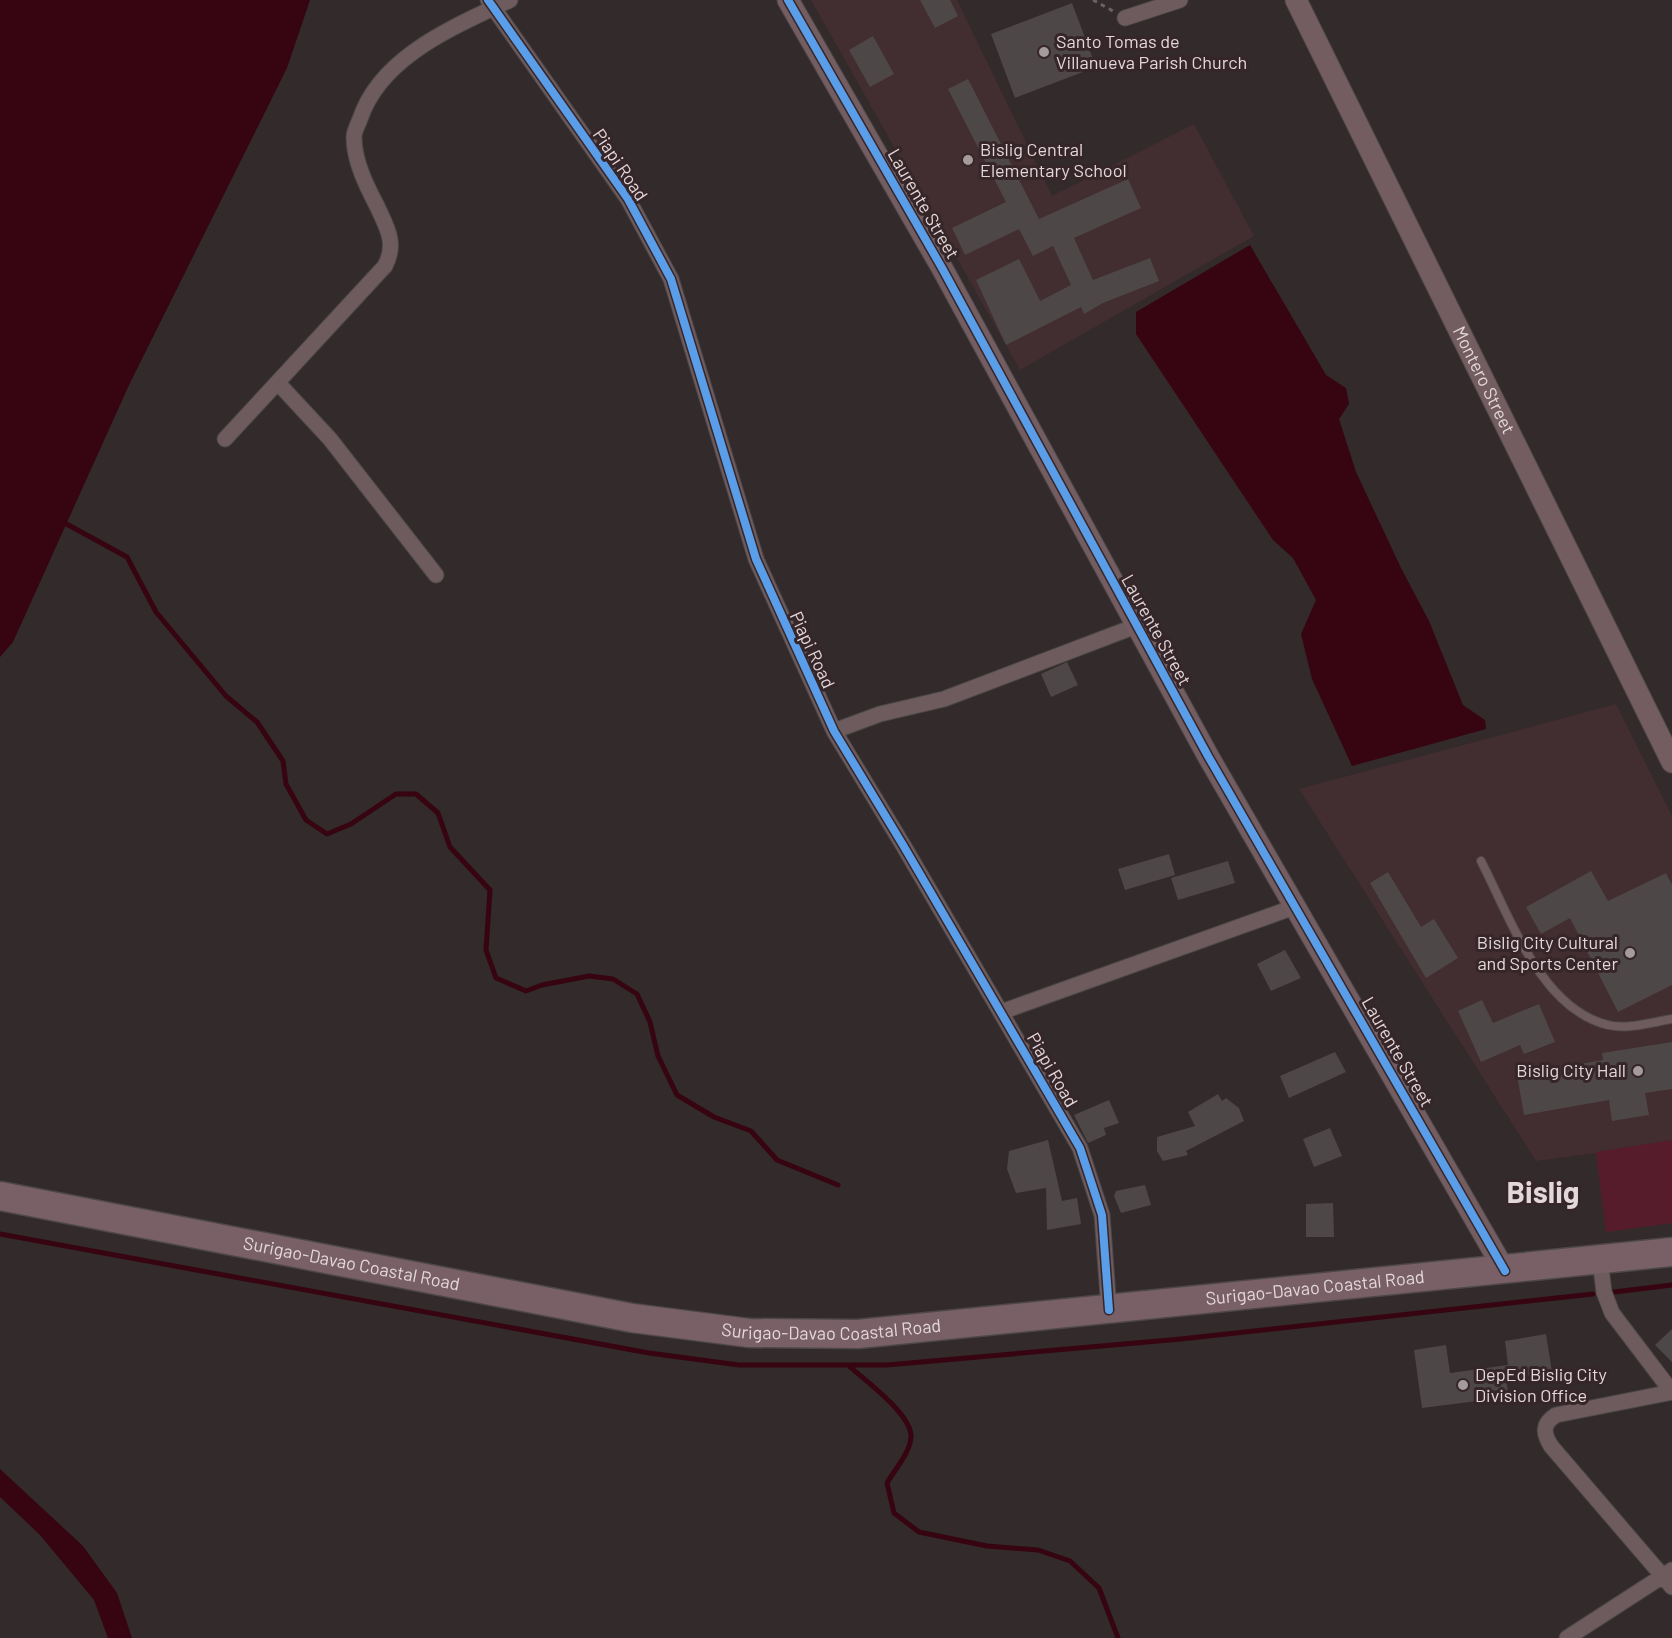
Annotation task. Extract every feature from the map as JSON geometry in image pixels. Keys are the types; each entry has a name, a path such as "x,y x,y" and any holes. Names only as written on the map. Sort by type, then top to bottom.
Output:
{"highway":[{"name":"Surigao-Davao Coastal Road","path":"0,1196 632,1318 749,1333 858,1334 1505,1271 1672,1252"}],"street":[{"path":"225,439 385,266 391,255 391,236 358,162 354,135 365,104 391,69 420,48 490,4 510,0"},
{"name":"Laurente Street","path":"788,0 942,268 1136,626 1505,1271"},
{"path":"1125,18 1180,0"},
{"name":"Montero Street","path":"1296,0 1672,762"},
{"name":"Piapi Road","path":"490,4 628,200 671,279 756,559 834,731 1080,1149 1093,1182 1102,1215 1109,1310"},
{"path":"278,383 330,439 436,575"},
{"path":"834,731 880,714 944,699 1136,626"},
{"path":"1001,1012 1297,906"},
{"path":"1567,1638 1669,1577 1545,1437 1544,1428 1556,1415 1672,1392 1612,1313 1604,1292 1600,1260"}],"lane":[{"path":"1481,861 1531,958 1555,994 1578,1013 1610,1026 1672,1019"}],"path":[{"path":"1093,0 1125,18"}],"shaded area":[{"path":"0,0 310,0 287,68 129,385 13,642 0,657"},
{"name":"Bislig Central Elementary School","path":"811,0 957,0 1052,196 1194,124 1254,236 1020,370"},
{"path":"1250,245 1326,375 1346,388 1349,404 1339,419 1356,472 1401,568 1429,621 1463,705 1485,720 1486,729 1352,766 1312,679 1301,634 1316,600 1293,558 1273,540 1136,334 1136,312"},
{"path":"1616,704 1672,816 1672,1223 1606,1232 1596,1153 1536,1161 1299,789"},
{"path":"1672,1140 1672,1223 1606,1232 1596,1152"},
{"path":"0,1469 83,1546 117,1593 132,1638 108,1638 94,1600 40,1535 0,1497"}],"building":[{"path":"920,0 950,0 958,16 935,28"},
{"name":"Santo Tomas de Villanueva Parish Church","path":"1072,3 1096,67 1015,98 991,34"},
{"path":"873,36 894,74 870,87 849,50"},
{"path":"968,79 1039,219 1128,179 1141,208 1074,238 1093,280 1150,258 1159,281 1103,303 1084,314 1081,307 1006,345 976,280 1019,259 1040,301 1071,285 1053,246 1033,256 1019,229 965,255 952,228 1006,202 948,89"},
{"path":"1067,662 1078,685 1051,697 1041,674"},
{"path":"1169,854 1175,875 1125,890 1118,869"},
{"path":"1228,861 1235,883 1178,900 1171,878"},
{"name":"Bislig City Cultural and Sports Center","path":"1591,871 1608,901 1666,873 1672,885 1672,985 1618,1012 1570,918 1541,934 1526,907"},
{"path":"1388,872 1421,927 1434,919 1458,958 1426,978 1370,883"},
{"path":"1285,950 1301,978 1271,991 1257,964"},
{"path":"1482,1000 1493,1023 1539,1004 1555,1042 1524,1054 1520,1045 1481,1062 1458,1011"},
{"path":"1672,1042 1672,1089 1645,1093 1649,1115 1612,1121 1609,1100 1524,1115 1517,1075 1603,1060 1602,1053"},
{"path":"1335,1052 1346,1072 1289,1098 1280,1076"},
{"path":"1218,1094 1222,1101 1226,1098 1239,1108 1244,1121 1186,1151 1188,1155 1163,1161 1157,1151 1157,1137 1195,1126 1188,1112"},
{"path":"1109,1100 1119,1123 1104,1128 1106,1135 1088,1143 1074,1115"},
{"path":"1330,1128 1342,1156 1314,1167 1303,1139"},
{"path":"1048,1140 1062,1201 1077,1198 1081,1224 1047,1230 1046,1188 1016,1193 1007,1169 1009,1151"},
{"path":"1145,1185 1151,1205 1121,1213 1114,1196 1116,1191"},
{"path":"1333,1203 1334,1237 1306,1237 1306,1204"},
{"path":"1672,1329 1672,1362 1655,1345"},
{"name":"DepEd Bislig City Division Office","path":"1546,1334 1552,1372 1506,1380 1509,1397 1422,1408 1414,1350 1446,1345 1450,1373 1508,1365 1505,1341"}],"waterway":[{"path":"61,521 127,557 156,612 226,696 257,722 283,761 286,784 306,820 327,834 351,824 396,794 416,794 438,813 450,847 490,890 486,950 496,978 526,991 542,985 589,976 613,979 637,994 650,1022 658,1056 677,1095 714,1117 751,1131 777,1160 838,1185"},
{"path":"0,1234 649,1353 739,1365 887,1365 1181,1339 1593,1294"},
{"path":"1614,1292 1672,1285"},
{"path":"848,1365 896,1408 909,1428 911,1437 908,1449 887,1483 894,1513 919,1532 987,1546 1038,1550 1070,1561 1099,1588 1118,1638"}],"cycle path":[{"path":"488,0 628,199 671,279 756,559 834,731 1080,1148 1102,1215 1109,1310"},
{"path":"788,0 942,268 1208,756 1505,1271"}],"place":[{"name":"Santo Tomas de Villanueva Parish Church","path":"1044,52"},
{"name":"Bislig Central Elementary School","path":"968,160"},
{"name":"Bislig City Cultural and Sports Center","path":"1630,953"},
{"name":"Bislig City Hall","path":"1638,1071"},
{"name":"DepEd Bislig City Division Office","path":"1463,1385"}],"district":[{"name":"Bislig","path":"1543,1193"}]}
